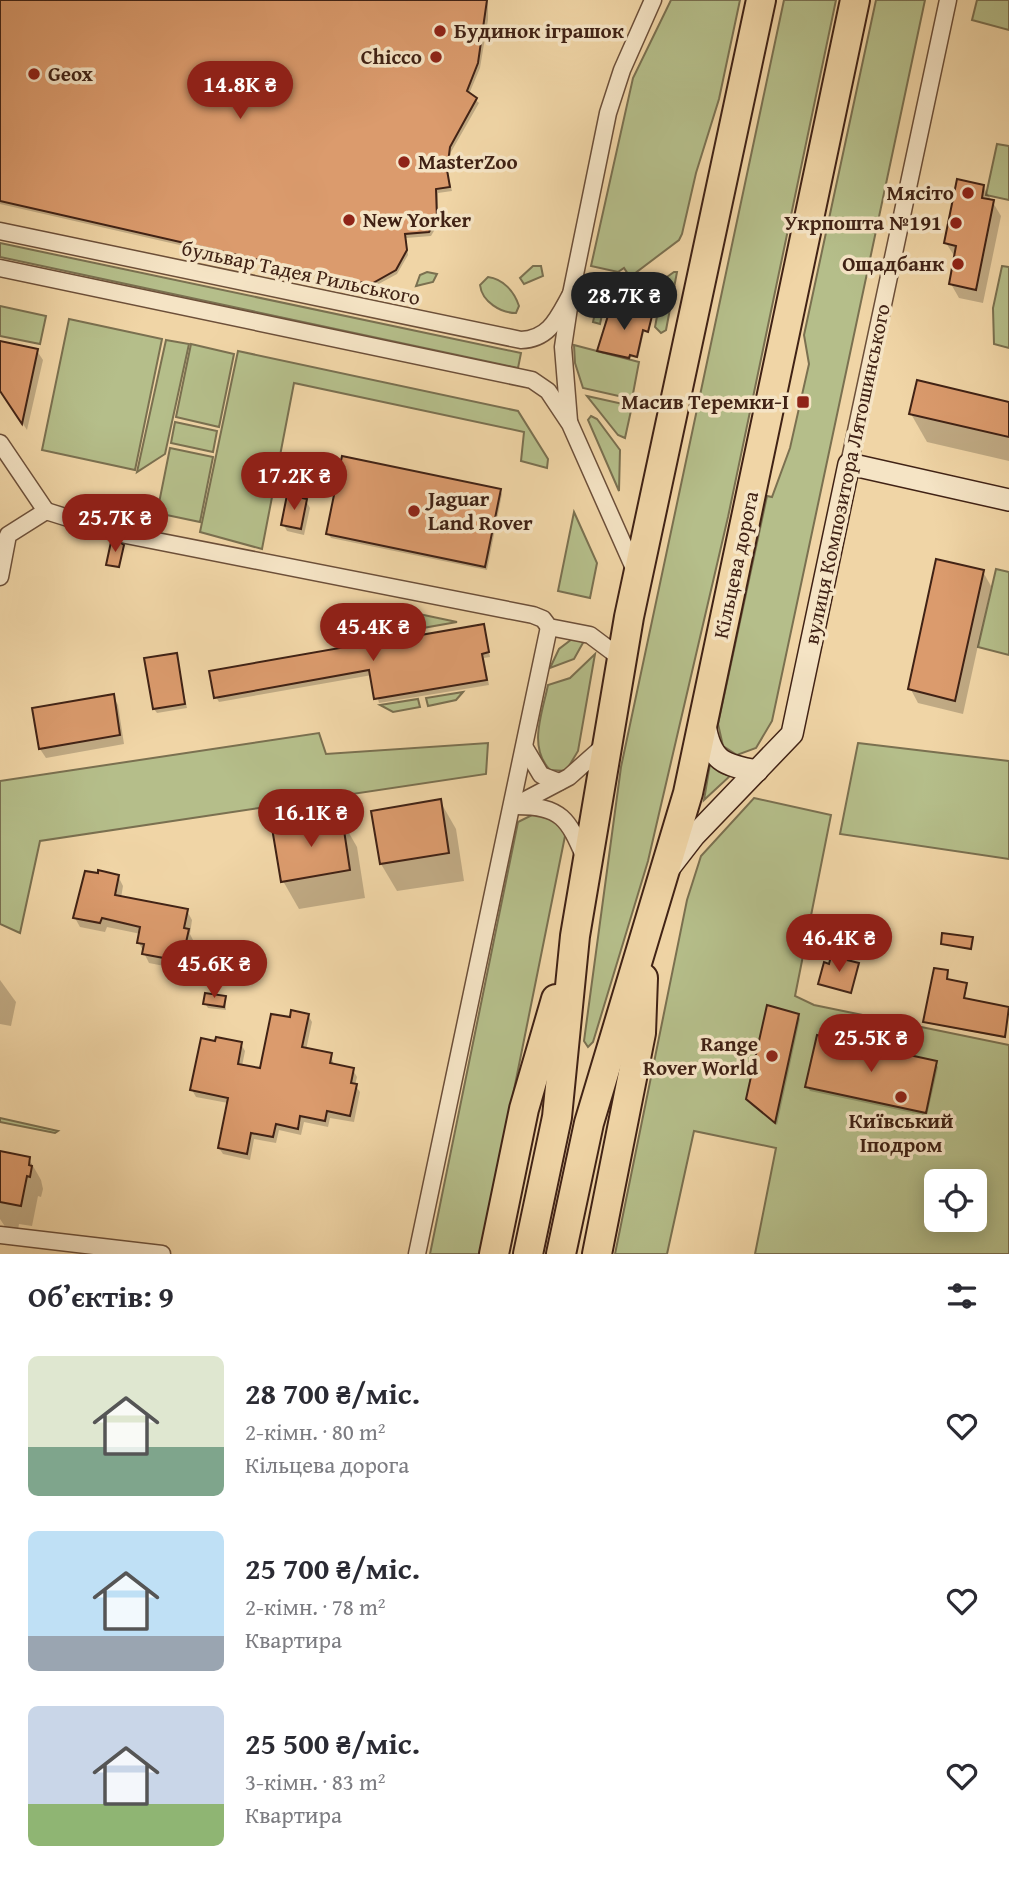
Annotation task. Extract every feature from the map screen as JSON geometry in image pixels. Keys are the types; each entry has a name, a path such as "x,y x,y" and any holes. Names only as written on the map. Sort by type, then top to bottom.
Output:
{"highway":[{"path":"528,1254 557,1116 575,936 622,659 761,0"},
{"name":"Кільцева дорога","path":"561,1254 589,1123 688,793 855,0"},
{"path":"597,1254 641,1033 645,933"},
{"path":"494,1254 524,1109 575,936"}],"street":[{"path":"570,424 562,347 571,294 608,113 622,70 653,0"},
{"name":"вулиця Композитора Лятошинського","path":"664,874 694,836 792,734 948,0"},
{"name":"бульвар Тадея Рильського","path":"0,232 520,340 537,339 545,334 571,294"},
{"path":"0,268 532,380 548,391 570,424 638,577"},
{"path":"0,443 46,511 120,534 533,615 543,619 550,627 590,635 622,659"},
{"path":"849,464 1009,500"},
{"path":"0,578 8,535 46,511"},
{"path":"417,1254 550,627"},
{"path":"704,717 709,747 722,762 757,771"},
{"path":"514,806 559,782 587,763 607,743"},
{"path":"525,748 541,775 559,782"},
{"path":"514,806 554,810 566,820 587,862"},
{"path":"0,1236 162,1254"}],"green space":[{"path":"671,0 740,0 719,99 696,173 682,234 679,240 630,277 624,268 618,272 591,266 633,78"},
{"path":"784,0 836,0 728,517 648,861 593,1042 588,1047 584,1041 621,767"},
{"path":"876,0 925,0 772,721 756,748 737,755 723,746 718,724 767,496 772,497 790,448 809,364 804,335"},
{"path":"977,0 1009,0 1009,30 972,20"},
{"path":"997,144 1009,146 1009,200 986,195"},
{"path":"0,243 521,353 518,368 0,257"},
{"path":"533,266 541,266 543,276 524,284 520,278"},
{"path":"1002,266 1009,267 1009,348 994,344 993,308"},
{"path":"427,272 437,274 433,282 416,286 420,275"},
{"path":"677,272 666,330 661,333 655,327 664,279"},
{"path":"488,277 503,283 511,291 519,306 516,313 499,309 484,297 480,285"},
{"path":"600,291 607,292 600,324 593,322"},
{"path":"0,306 46,316 40,344 0,336"},
{"path":"69,319 162,339 135,470 42,450"},
{"path":"166,340 189,344 165,454 137,472"},
{"path":"191,344 234,354 219,427 176,417"},
{"path":"574,345 639,362 632,399 583,388 575,363"},
{"path":"238,351 518,411 548,459 547,468 521,461 524,432 294,383 262,549 200,532"},
{"path":"587,396 632,406 625,438 618,435"},
{"path":"591,416 597,419 620,450 619,491 588,420"},
{"path":"175,422 217,431 213,452 171,443"},
{"path":"170,448 213,457 200,522 157,513"},
{"path":"574,512 597,563 590,598 558,591"},
{"path":"996,569 1009,572 1009,655 978,647"},
{"path":"340,610 364,613 352,630 344,631 339,628"},
{"path":"395,611 457,622 417,629 415,619 396,617"},
{"path":"572,639 584,641 574,659 550,668 559,649"},
{"path":"595,654 578,751 566,771 550,770 543,761 538,741 548,685 570,678"},
{"path":"463,692 456,700 428,706 426,698"},
{"path":"418,699 420,707 393,712 380,705"},
{"path":"319,733 326,754 488,743 486,774 40,841 20,933 0,924 0,781"},
{"path":"858,743 1009,761 1009,859 840,834"},
{"path":"710,764 719,772 730,776 704,800"},
{"path":"754,798 831,815 795,996 814,1005 1009,1045 1009,1254 755,1254 776,1148 694,1131 667,1254 615,1254 687,900 701,856"},
{"path":"538,812 561,824 565,836 481,1254 430,1254 518,822"},
{"path":"0,1118 58,1131 55,1133 0,1122"}],"building":[{"path":"0,0 487,0 478,63 467,91 477,98 450,147 447,170 450,187 436,189 437,219 429,232 405,234 407,250 396,270 373,283 356,282 0,201"},
{"path":"957,179 984,185 982,198 994,200 976,290 949,284 956,246 944,243"},
{"path":"611,306 652,316 648,332 643,330 637,357 630,355 629,358 597,351"},
{"path":"0,341 38,349 22,424 0,391"},
{"path":"917,380 1009,402 1009,437 909,414"},
{"name":"Jaguar Land Rover","path":"342,456 501,489 485,567 326,534"},
{"path":"287,495 307,499 301,529 281,525"},
{"path":"120,511 126,511 130,518 126,525 120,525 116,521 116,515"},
{"path":"118,541 124,545 119,567 106,565 111,542"},
{"path":"936,559 984,570 955,701 908,689"},
{"path":"407,624 409,637 484,624 489,652 482,654 487,680 374,699 369,670 214,698 209,671 357,645 355,632"},
{"path":"177,653 185,704 153,709 144,658"},
{"path":"114,694 120,735 39,749 32,708"},
{"path":"441,799 449,853 380,864 371,811"},
{"path":"342,817 350,870 281,882 272,828"},
{"path":"98,870 119,875 115,895 188,909 184,928 189,929 183,956 166,953 164,958 142,954 144,944 137,943 140,927 102,918 100,923 73,918 85,871 98,873"},
{"path":"942,933 973,937 971,949 941,944"},
{"path":"831,956 859,963 851,993 818,984 824,962 829,964"},
{"path":"934,968 948,970 947,979 967,983 964,998 1009,1007 1005,1037 923,1022"},
{"path":"205,993 226,996 224,1007 203,1004"},
{"name":"Range Rover World","path":"767,1005 799,1014 775,1123 746,1099"},
{"path":"291,1010 309,1014 302,1047 332,1053 330,1063 354,1068 351,1083 357,1084 350,1116 327,1111 325,1121 300,1116 298,1129 276,1124 273,1137 251,1133 247,1154 218,1148 228,1098 190,1090 201,1038 215,1041 216,1037 242,1042 238,1064 260,1068 271,1014 290,1017"},
{"path":"817,1035 937,1061 926,1113 805,1087"},
{"path":"0,1151 30,1157 30,1177 27,1176 21,1206 0,1202"}],"place":[{"name":"Будинок іграшок","path":"440,31"},
{"name":"Chicco","path":"436,57"},
{"name":"Geox","path":"34,74"},
{"name":"MasterZoo","path":"404,162"},
{"name":"Мясіто","path":"968,193"},
{"name":"New Yorker","path":"349,220"},
{"name":"Укрпошта №191","path":"956,223"},
{"name":"Ощадбанк","path":"958,264"},
{"name":"Масив Теремки-I","path":"803,402"},
{"name":"Jaguar Land Rover","path":"414,511"},
{"name":"Range Rover World","path":"772,1056"},
{"name":"Київський Іподром","path":"901,1097"}]}
